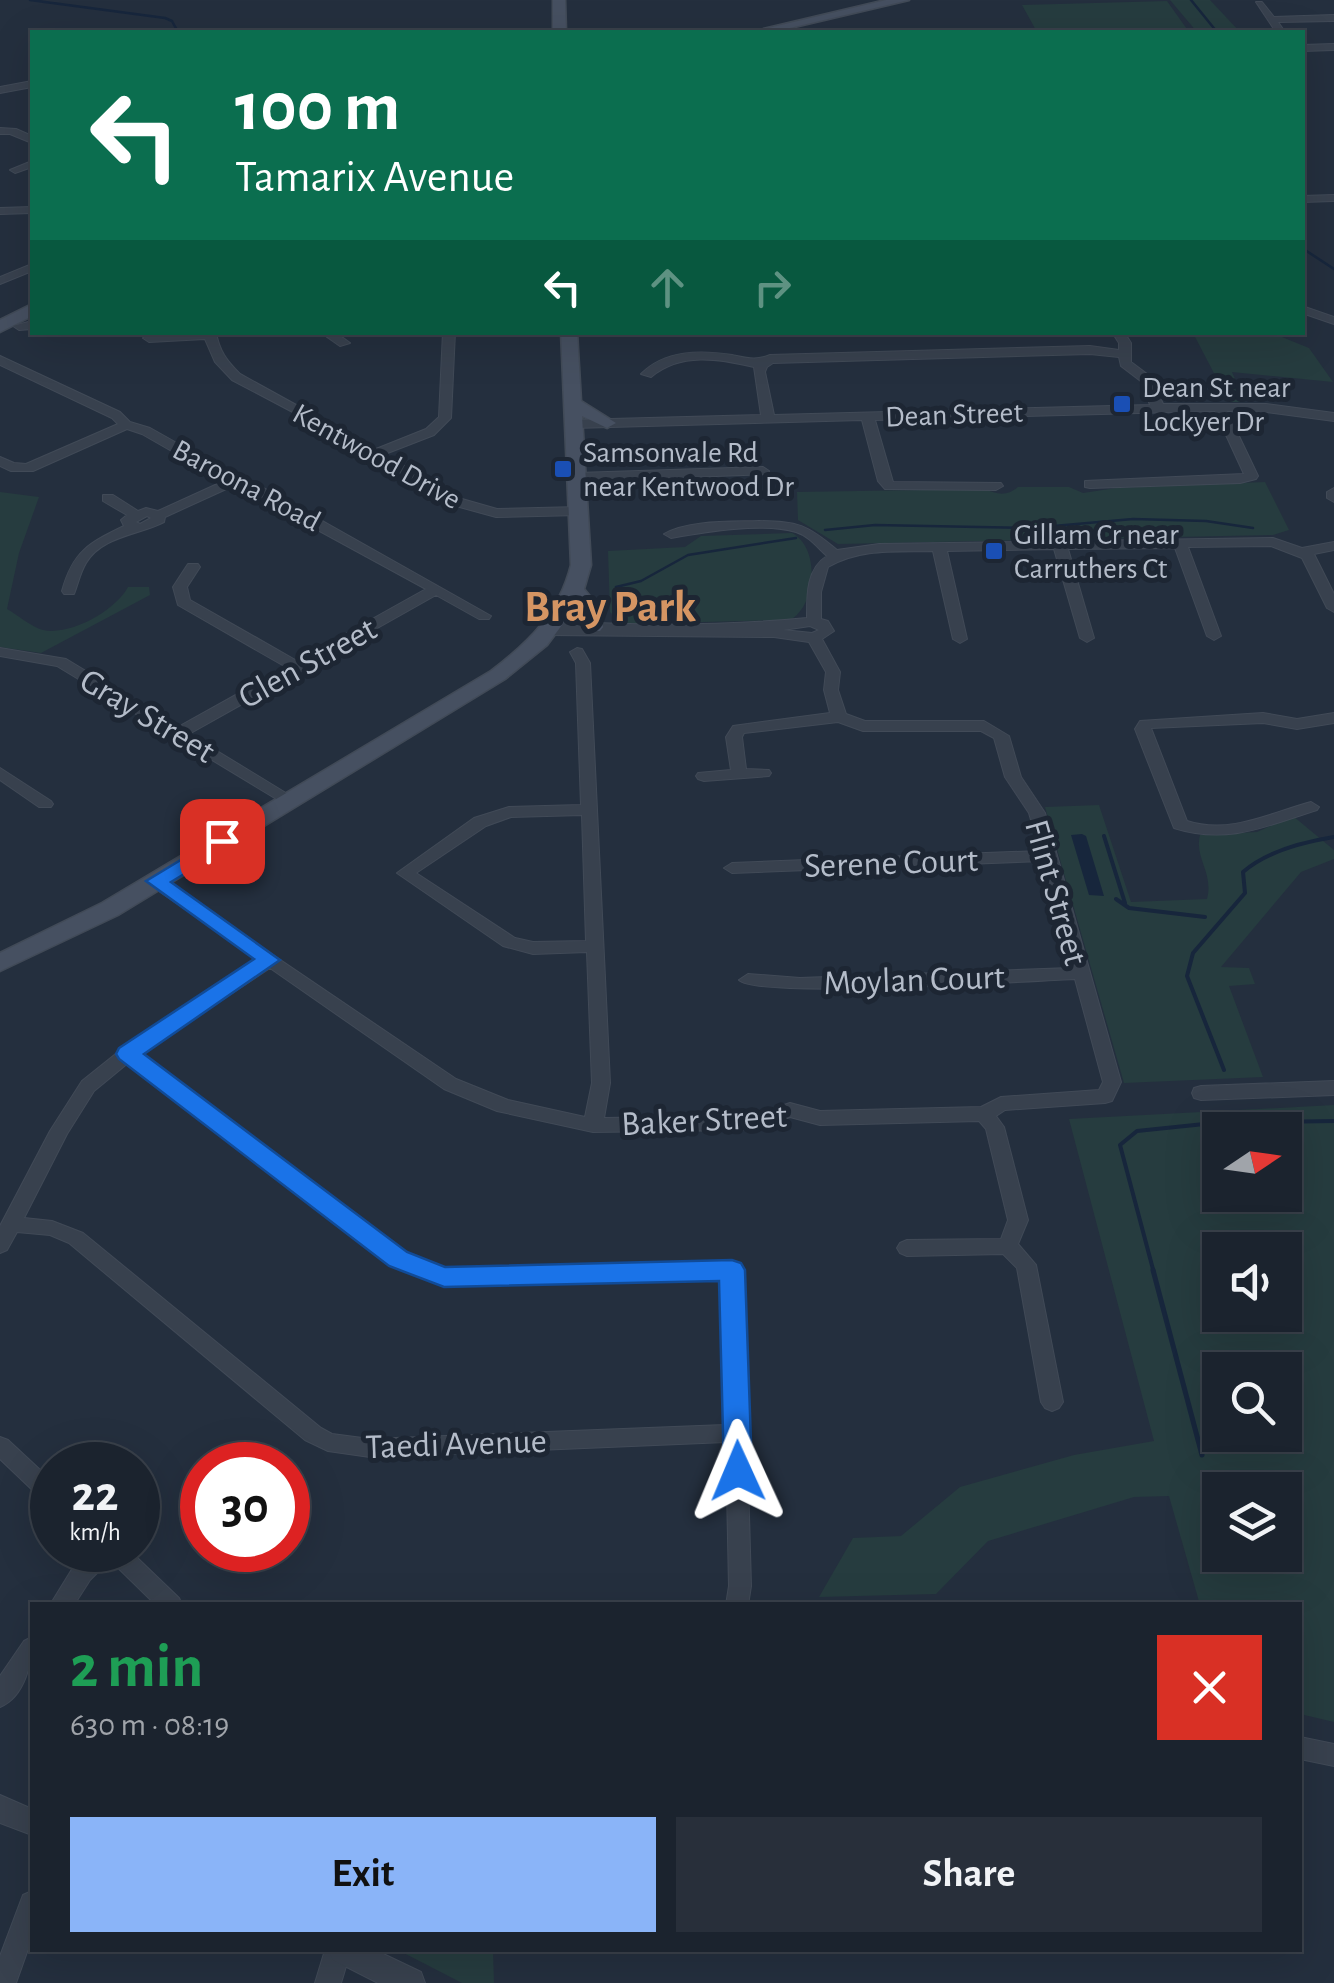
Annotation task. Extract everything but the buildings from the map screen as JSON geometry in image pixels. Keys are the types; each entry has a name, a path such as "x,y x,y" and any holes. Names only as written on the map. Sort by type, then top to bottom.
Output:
{"main road":[{"path":"547,0 548,30"},
{"path":"558,0 560,30"},
{"path":"754,30 876,0"},
{"path":"754,30 902,0"},
{"path":"0,327 30,310"},
{"path":"0,336 28,323"},
{"path":"0,982 50,952 70,933 498,675 552,628 575,590 581,565 569,335"},
{"path":"573,404 607,423"},
{"path":"575,590 588,604 593,628"},
{"path":"0,964 40,942 70,933"}],"street":[{"path":"1259,4 1278,30"},
{"path":"1271,20 1334,18"},
{"path":"1305,48 1334,48"},
{"path":"0,90 30,84"},
{"path":"0,132 12,131 30,139"},
{"path":"15,170 30,165"},
{"path":"1305,199 1334,198"},
{"path":"0,210 30,210"},
{"path":"0,281 30,268"},
{"path":"1305,310 1334,322"},
{"path":"149,338 195,335"},
{"name":"Kentwood Drive","path":"210,335 221,362 236,377 376,452 450,500 496,513 579,511"},
{"path":"331,335 344,342"},
{"path":"376,452 430,432 445,418 450,335"},
{"path":"1120,335 1125,343 1125,363 1147,380 1158,408"},
{"path":"647,374 656,363 672,358 719,358 761,365 775,358 959,352 1090,350 1123,354"},
{"name":"Baroona Road","path":"2,359 248,485 484,616"},
{"path":"761,365 768,418"},
{"name":"Dean Street","path":"574,424 1158,408 1266,408 1334,417"},
{"path":"1090,484 1251,476 1220,410"},
{"path":"868,418 885,481 890,486 996,486"},
{"path":"0,461 11,468 28,468 126,425"},
{"path":"577,477 762,472"},
{"path":"68,595 77,562 85,550 146,512 158,516 234,481"},
{"path":"108,498 134,520"},
{"path":"671,534 704,528 788,526 808,532 834,555"},
{"path":"1180,542 1214,636"},
{"path":"739,774 734,737 738,729 839,717 831,690 833,672 807,629 819,572 834,555 862,549 1035,544 1061,548 1082,544 1273,542 1303,552 1333,547"},
{"path":"940,548 960,639"},
{"path":"1061,548 1086,638"},
{"path":"1303,552 1316,566 1334,608"},
{"path":"1316,566 1332,566"},
{"path":"193,567 180,587 183,602 299,668"},
{"name":"Glen Street","path":"179,733 435,590"},
{"path":"552,628 807,629"},
{"path":"552,628 807,629"},
{"name":"Gray Street","path":"0,652 61,662 288,801"},
{"name":"Baker Street","path":"577,652 583,663 601,1083 593,1124 737,1123 758,1121 790,1110 820,1118 984,1114 1001,1104 1105,1096"},
{"name":"Flint Street","path":"839,717 863,726 975,725 992,728 1001,736 1013,777 1037,813 1112,1082 1105,1096"},
{"path":"1311,807 1248,828 1203,829 1180,824 1143,730 1145,724 1166,720 1263,718 1297,724 1334,718"},
{"path":"0,772 45,804"},
{"path":"704,776 763,773"},
{"path":"588,810 509,812 480,822 405,873 509,942 533,948 594,946"},
{"name":"Serene Court","path":"732,868 1049,856"},
{"path":"156,881 450,1084 504,1106 593,1124"},
{"path":"0,1245 59,1131 88,1086 128,1054 269,960"},
{"name":"Moylan Court","path":"748,980 800,984 1080,972"},
{"path":"128,1054 398,1259 444,1277 732,1270 737,1602"},
{"path":"1201,1093 1334,1088"},
{"path":"984,1114 995,1127 1018,1220 1008,1246"},
{"name":"Taedi Avenue","path":"11,1224 52,1228 76,1238 312,1434 328,1442 370,1448 737,1433"},
{"path":"907,1248 1008,1246 1026,1265 1052,1402"},
{"path":"0,1446 30,1474"},
{"path":"63,1602 83,1572"},
{"path":"137,1572 168,1602"},
{"path":"0,1696 30,1651"},
{"path":"1302,1748 1334,1755"},
{"path":"0,1809 30,1821"},
{"path":"3,1983 30,1909"},
{"path":"328,1983 339,1952"},
{"path":"344,1952 410,1983"}],"green space":[{"path":"1170,0 1210,0 1238,30 1195,30"},
{"path":"1167,1 1188,30 1036,30 1022,5"},
{"path":"1194,335 1277,335 1309,348 1333,382 1232,372 1245,402 1229,402"},
{"path":"1265,482 1289,530 1273,535 838,544 798,520 797,492 984,489 1001,494 1018,487 1069,487 1083,493 1116,488"},
{"path":"0,492 39,497 19,553 7,609 38,628 54,631 79,625 103,612 128,587 149,587 150,595 41,653 0,647"},
{"path":"792,533 808,551 812,577 805,603 790,620 622,624 610,612 608,551 685,547 701,536"},
{"path":"1099,805 1131,902 1207,899 1200,835 1257,832 1293,816 1334,850 1334,859 1301,872 1221,967 1249,968 1255,984 1229,986 1263,1077 1124,1083 1045,807"},
{"path":"1334,1105 1334,1722 1302,1714 1302,1602 1199,1602 1169,1496 1134,1497 988,1541 936,1594 819,1597 853,1538 901,1536 960,1487 1074,1455 1154,1441 1069,1119"},
{"path":"402,1952 493,1952 494,1983 462,1983"}],"water":[{"path":"1071,835 1086,836 1104,896 1089,895"}],"waterway":[{"path":"30,0 165,18 177,30"},
{"path":"1191,0 1215,30"},
{"path":"1305,250 1334,269"},
{"path":"825,530 875,525 1031,528 1133,519 1206,521 1253,528"},
{"path":"616,587 641,581 688,555 796,538"},
{"path":"1104,836 1125,903"},
{"path":"1224,1070 1187,976 1193,953 1245,893 1243,872 1286,849 1334,837"},
{"path":"1116,899 1129,908 1205,917"},
{"path":"1154,1273 1120,1145 1137,1131 1214,1123 1334,1121"},
{"path":"1153,1270 1202,1455"}],"place":[{"name":"Dean St near Lockyer Dr","path":"1122,404"},
{"name":"Samsonvale Rd near Kentwood Dr","path":"563,469"},
{"name":"Gillam Cr near Carruthers Ct","path":"994,551"}],"district":[{"name":"Bray Park","path":"610,605"}],"route":[{"path":"222,841 156,881 269,960 128,1054 398,1259 444,1277 732,1270 738,1471"}]}
